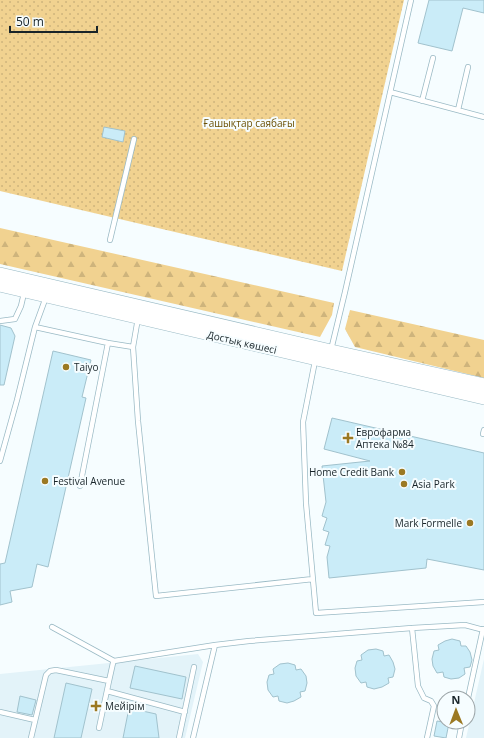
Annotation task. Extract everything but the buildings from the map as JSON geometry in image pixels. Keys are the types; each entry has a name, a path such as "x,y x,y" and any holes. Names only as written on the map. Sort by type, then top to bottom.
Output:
{"street":[{"name":"Достық көшесі","path":"0,274 48,291 138,318 484,398"},
{"name":"Достық көшесі","path":"0,285 24,291 48,291 484,385"}],"lane":[{"path":"331,351 411,0"},
{"path":"422,101 433,58"},
{"path":"458,110 468,67"},
{"path":"390,92 484,117"},
{"path":"110,240 134,139"},
{"path":"0,321 15,319 21,306 24,291"},
{"path":"0,461 35,327 48,291"},
{"path":"138,318 134,347 138,421 156,596 313,579"},
{"path":"35,327 108,344 134,347"},
{"path":"80,486 108,344"},
{"path":"316,359 303,422 306,503 316,613 484,602"},
{"path":"52,627 114,661 249,641 465,625 483,630 470,690"},
{"path":"412,628 418,686 424,698 431,701 434,706 428,738"},
{"path":"193,738 215,645"},
{"path":"99,728 106,691 114,661"},
{"path":"179,738 194,667"},
{"path":"31,738 46,676 50,671 56,670 109,681"},
{"path":"106,691 185,712"},
{"path":"0,712 35,720"}],"shaded area":[{"name":"Мейірім","path":"198,654 203,662 185,738 0,738 0,674"},
{"path":"484,659 484,738 466,738 468,730 476,730 476,694"}],"green space":[{"name":"Ғашықтар саябағы","path":"0,0 404,0 342,271 0,191"},
{"path":"0,228 334,303 332,315 320,337 0,264"},
{"path":"350,310 484,340 484,378 355,347 345,329"}],"place":[{"name":"Taiyo","path":"66,367"},
{"name":"Еврофарма Аптека №84","path":"348,438"},
{"name":"Home Credit Bank","path":"402,472"},
{"name":"Festival Avenue","path":"45,481"},
{"name":"Asia Park","path":"404,484"},
{"name":"Mark Formelle","path":"470,523"},
{"name":"Мейірім","path":"96,706"}]}
